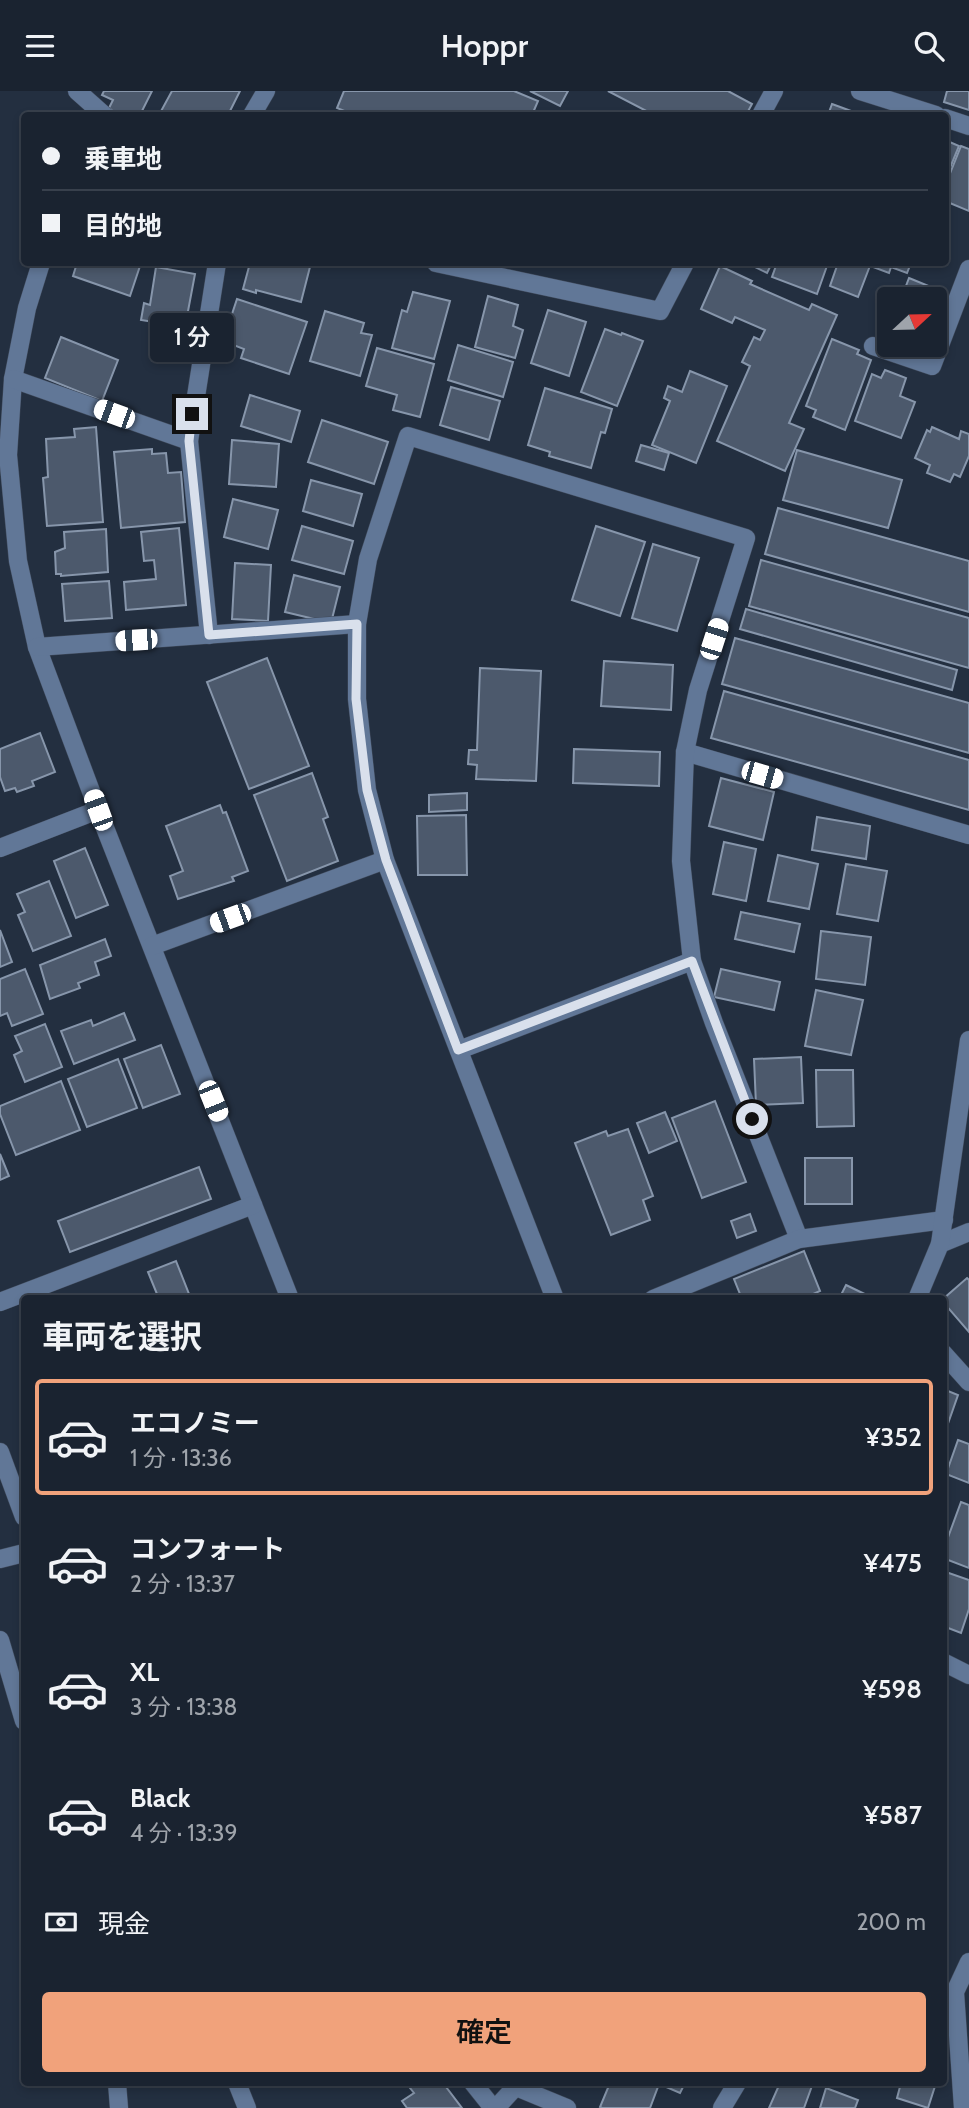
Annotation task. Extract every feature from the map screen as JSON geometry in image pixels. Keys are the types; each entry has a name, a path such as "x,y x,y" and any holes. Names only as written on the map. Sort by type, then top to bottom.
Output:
{"street":[{"path":"77,91 99,112"},
{"path":"253,112 266,91"},
{"path":"763,112 774,91"},
{"path":"860,91 926,112"},
{"path":"949,119 969,126"},
{"path":"40,266 27,308 13,379 8,456 18,561 37,647 288,1295"},
{"path":"209,635 189,441 218,266"},
{"path":"450,266 660,311 683,266"},
{"path":"873,346 932,366 969,269"},
{"path":"13,379 189,441"},
{"path":"553,1295 386,860 367,790 356,699 357,624 368,559 408,436 746,538 698,690 685,752 681,861 692,961 799,1239"},
{"path":"37,647 357,624"},
{"path":"685,752 969,835"},
{"path":"0,848 98,810"},
{"path":"152,946 386,860"},
{"path":"458,1050 692,961"},
{"path":"919,1295 940,1244 969,1040"},
{"path":"0,1302 253,1205"},
{"path":"663,1295 799,1239 944,1220"},
{"path":"940,1244 969,1232"},
{"path":"947,1357 969,1382"},
{"path":"0,1452 21,1509"},
{"path":"0,1559 21,1554"},
{"path":"0,1640 21,1711"},
{"path":"947,1664 969,1675"},
{"path":"963,2108 954,1991 969,1962"},
{"path":"117,2086 119,2108"},
{"path":"238,2086 247,2108"},
{"path":"476,2086 494,2108 517,2086"},
{"path":"520,2086 567,2108"},
{"path":"730,2106 736,2086"}],"building":[{"path":"104,91 152,91 142,112 114,112 109,108 113,100 102,95"},
{"path":"172,91 240,91 230,112 161,112"},
{"path":"344,91 514,91 538,101 533,112 347,112 337,108"},
{"path":"530,91 568,91 560,106"},
{"path":"608,91 728,91 752,104 748,112 648,112"},
{"path":"947,91 969,91 969,110 944,102"},
{"path":"832,104 854,112 829,112"},
{"path":"949,142 959,146 949,170"},
{"path":"961,146 969,149 969,211 949,203 949,176"},
{"path":"76,266 140,266 130,296 73,276"},
{"path":"249,266 310,266 301,302 243,289"},
{"path":"720,266 752,281 750,284 809,310 812,304 837,315 789,423 804,429 785,471 717,441 750,366 742,362 754,337 760,340 765,330 735,317 732,323 701,309"},
{"path":"753,266 770,266 767,273"},
{"path":"776,266 827,266 817,294 772,277"},
{"path":"837,266 870,266 858,297 830,286"},
{"path":"910,266 907,273 891,267 889,273 873,267"},
{"path":"156,267 195,274 185,327 141,320 144,303 150,305"},
{"path":"909,278 931,287 906,287"},
{"path":"413,292 450,301 434,359 392,348 402,310 407,312"},
{"path":"488,296 518,305 513,326 523,330 515,358 475,347"},
{"path":"237,299 307,322 289,374 241,358 244,349 223,341"},
{"path":"548,310 586,322 569,376 531,363"},
{"path":"325,311 364,323 361,333 372,335 360,376 310,361"},
{"path":"605,329 643,341 617,406 581,392"},
{"path":"61,337 118,360 102,401 45,378"},
{"path":"832,339 859,350 857,354 871,360 845,430 813,417 816,410 806,406"},
{"path":"458,345 513,362 503,397 448,380"},
{"path":"377,348 434,364 420,417 393,410 397,395 366,386"},
{"path":"885,370 906,378 900,396 915,402 901,438 855,421 872,374 881,378"},
{"path":"690,371 727,386 696,463 652,445 670,401 664,398 668,386 682,392"},
{"path":"451,387 500,401 489,440 440,425"},
{"path":"545,388 612,409 605,433 601,432 591,468 549,456 550,452 528,445"},
{"path":"250,395 300,411 291,442 241,426"},
{"path":"322,420 388,442 374,484 308,462"},
{"path":"96,427 103,522 47,526 43,478 48,477 46,439 75,437 74,429"},
{"path":"932,427 959,439 961,431 969,434 969,456 960,477 954,474 950,482 927,473 930,465 915,458 927,430 930,432"},
{"path":"232,440 279,444 276,487 229,484"},
{"path":"641,445 669,453 664,470 636,461"},
{"path":"152,449 152,454 166,453 168,473 181,472 185,522 121,528 114,452"},
{"path":"797,450 902,480 888,528 783,500"},
{"path":"311,480 362,494 353,526 303,511"},
{"path":"233,499 278,510 268,549 224,537"},
{"path":"778,508 969,561 969,612 765,554"},
{"path":"302,526 353,541 344,574 292,560"},
{"path":"596,526 645,542 620,616 572,600"},
{"path":"179,528 186,605 126,610 124,582 156,579 154,560 144,561 141,532"},
{"path":"106,529 108,572 61,576 56,574 55,552 65,548 64,532"},
{"path":"653,544 699,558 677,631 632,618"},
{"path":"761,560 969,618 969,668 749,606"},
{"path":"235,563 271,565 268,621 232,619"},
{"path":"294,575 340,587 331,623 285,612"},
{"path":"109,581 112,618 65,621 62,584"},
{"path":"746,609 957,670 952,690 740,629"},
{"path":"735,638 969,703 969,753 722,684"},
{"path":"267,658 309,766 249,789 207,682"},
{"path":"604,661 673,665 671,710 601,706"},
{"path":"480,668 541,671 536,781 476,779 477,765 468,764 469,750 477,750"},
{"path":"724,691 969,760 969,810 711,738"},
{"path":"40,733 55,772 32,781 34,786 17,792 15,788 5,791 0,777 0,749"},
{"path":"574,749 660,752 659,786 573,783"},
{"path":"312,773 328,817 323,819 338,861 287,881 254,795"},
{"path":"721,778 774,792 763,840 709,826"},
{"path":"467,793 467,810 429,812 429,795"},
{"path":"220,805 223,813 226,812 248,871 232,877 234,881 178,899 170,876 183,871 166,826"},
{"path":"466,815 467,875 418,875 417,816"},
{"path":"817,817 870,826 866,859 812,850"},
{"path":"724,842 756,849 746,901 713,894"},
{"path":"85,848 108,905 76,918 54,861"},
{"path":"778,855 818,864 809,909 768,901"},
{"path":"846,864 887,871 878,921 837,914"},
{"path":"49,881 71,936 33,951 18,915 25,912 17,894"},
{"path":"741,912 800,924 794,952 735,939"},
{"path":"0,930 12,962 0,967"},
{"path":"821,931 871,937 865,985 816,979"},
{"path":"105,939 111,956 95,962 99,975 78,983 80,988 50,999 40,965"},
{"path":"25,969 43,1014 12,1026 7,1013 0,1016 0,979"},
{"path":"721,969 780,982 774,1010 714,997"},
{"path":"816,990 863,1000 851,1055 805,1046"},
{"path":"124,1013 135,1040 74,1064 61,1031 91,1020 93,1026"},
{"path":"45,1024 62,1067 25,1082 14,1055 22,1051 15,1036"},
{"path":"161,1045 180,1094 143,1108 124,1059"},
{"path":"801,1057 803,1103 756,1105 754,1059"},
{"path":"118,1059 137,1108 87,1127 68,1079"},
{"path":"816,1070 853,1070 854,1126 817,1127"},
{"path":"61,1081 80,1130 16,1155 0,1114 0,1106"},
{"path":"715,1101 746,1182 702,1198 672,1118"},
{"path":"665,1112 677,1141 649,1153 637,1123"},
{"path":"628,1129 653,1196 643,1200 650,1220 611,1235 575,1143 606,1131 608,1136"},
{"path":"0,1154 9,1176 0,1180"},
{"path":"805,1158 852,1158 852,1204 805,1204"},
{"path":"199,1167 211,1199 70,1252 58,1221"},
{"path":"750,1214 756,1231 737,1238 731,1221"},
{"path":"804,1251 820,1291 811,1295 740,1295 734,1279"},
{"path":"176,1261 189,1295 157,1295 148,1272"},
{"path":"967,1278 969,1280 969,1332 947,1307 947,1296"},
{"path":"846,1285 867,1295 841,1295"},
{"path":"947,1391 958,1395 947,1426"},
{"path":"958,1440 969,1444 969,1483 947,1474"},
{"path":"961,1502 969,1505 969,1568 947,1560 947,1540"},
{"path":"947,1572 969,1580 969,1609 961,1633 947,1628"},
{"path":"408,2086 445,2086 462,2108 407,2108 402,2101 414,2093"},
{"path":"609,2086 658,2086 650,2108 600,2107"},
{"path":"664,2086 684,2086 680,2093"},
{"path":"779,2086 812,2086 804,2108 769,2108"},
{"path":"900,2086 935,2086 928,2108 897,2098"},
{"path":"826,2088 858,2100 855,2108 820,2108"}],"route":[{"path":"192,414 189,441 209,635 357,624 356,699 367,790 386,860 458,1050 692,961 752,1119"}]}
